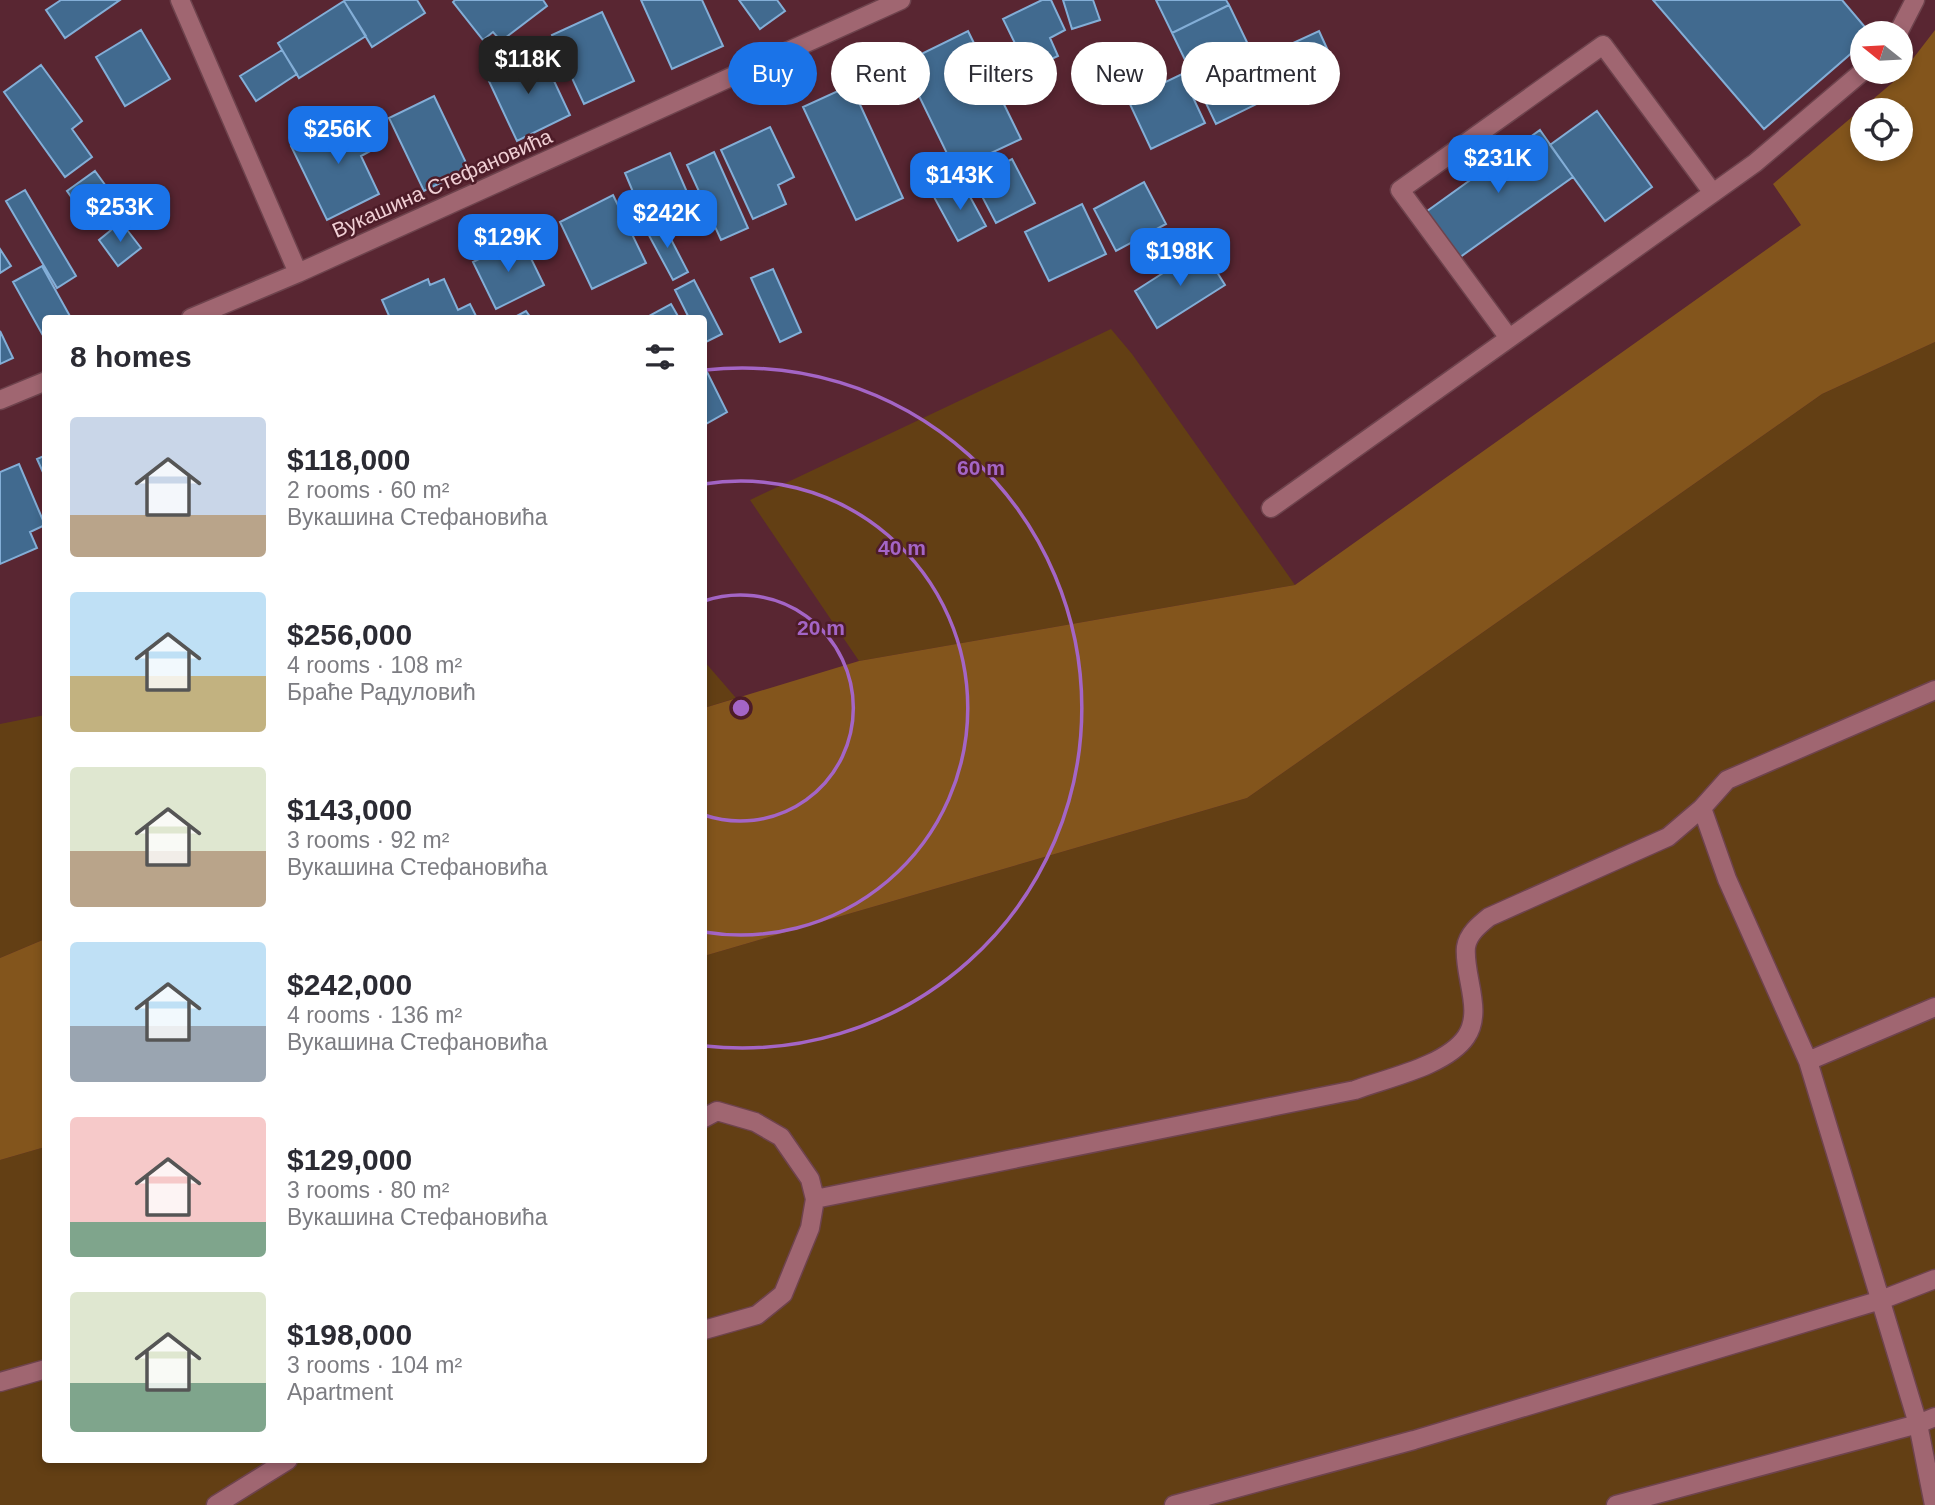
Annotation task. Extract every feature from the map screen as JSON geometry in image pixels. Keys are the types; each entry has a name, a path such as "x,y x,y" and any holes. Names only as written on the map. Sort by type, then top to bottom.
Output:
{"street":[{"path":"180,0 298,273"},
{"name":"Вукашина Стефановића","path":"198,315 298,273 901,0"},
{"path":"1904,21 1915,0"},
{"path":"1509,338 1400,190 1490,125 1603,45 1713,193"},
{"path":"1271,508 1755,163 1850,82"},
{"path":"0,400 42,382"},
{"path":"815,1199 1355,1090 1432,1063 1467,1036 1473,1015 1466,946 1475,928 1489,918 1668,837 1702,808 1727,780 1935,690"},
{"path":"1702,808 1727,879 1808,1061 1918,1424 1934,1505"},
{"path":"1808,1061 1935,1007"},
{"path":"707,1116 717,1111 755,1122 780,1137 810,1179 815,1199 810,1228 783,1294 757,1315 707,1329"},
{"path":"1174,1505 1413,1440 1881,1300 1935,1279"},
{"path":"0,1382 42,1370"},
{"path":"1616,1505 1918,1424 1935,1417"},
{"path":"216,1505 283,1463"}],"shaded area":[{"path":"1935,30 1935,342 1822,394 1247,798 707,955 707,707 859,661 1295,585 1801,225 1773,184 1850,119 1850,161 1913,161 1913,98 1874,98 1891,84 1913,84 1913,59"},
{"path":"1111,329 1132,354 1295,585 859,661 750,500"},
{"path":"1935,342 1935,1505 0,1505 0,1160 42,1148 42,1463 707,1463 707,955 1247,798 1822,394"},
{"path":"707,664 736,698 707,707"},
{"path":"42,716 42,940 0,958 0,724"},
{"path":"42,940 42,1148 0,1160 0,958"}],"building":[{"path":"61,0 120,0 65,38 46,10"},
{"path":"345,0 417,0 425,13 372,47"},
{"path":"543,0 547,6 501,41 493,32 483,40 453,2"},
{"path":"641,0 702,0 723,46 672,69"},
{"path":"739,0 777,0 785,11 760,29"},
{"path":"1042,0 1051,0 1065,30 1050,38 1052,42 1014,42 1003,19"},
{"path":"1063,0 1093,0 1100,20 1072,29"},
{"path":"1156,0 1226,0 1229,5 1172,33"},
{"path":"1653,0 1842,0 1860,21 1850,21 1850,54 1764,129"},
{"path":"344,1 366,36 299,78 278,43"},
{"path":"1229,5 1247,42 1181,42 1181,52 1172,33"},
{"path":"602,12 634,81 584,104 552,35"},
{"path":"141,30 170,79 125,106 96,57"},
{"path":"968,31 973,42 946,42"},
{"path":"1319,31 1324,42 1295,42"},
{"path":"944,43 944,105 1004,105 1021,139 955,170 923,105 930,105 930,50"},
{"path":"282,50 297,74 256,101 240,76"},
{"path":"540,51 570,115 517,141 487,77"},
{"path":"41,65 82,121 72,129 92,157 65,177 4,92"},
{"path":"1181,74 1181,105 1197,105 1205,123 1151,149 1130,105 1167,105 1167,81"},
{"path":"831,94 831,105 860,105 903,198 856,220 803,107 817,105 817,101"},
{"path":"434,96 469,169 424,191 389,118"},
{"path":"1207,105 1255,105 1216,124"},
{"path":"1597,111 1652,187 1605,221 1550,145"},
{"path":"356,114 374,149 361,156 379,194 327,220 291,146"},
{"path":"770,127 794,177 778,185 786,204 753,219 721,150"},
{"path":"1540,130 1573,177 1456,260 1423,214"},
{"path":"714,152 748,228 721,240 687,165"},
{"path":"670,153 690,199 644,218 625,173"},
{"path":"1012,159 1035,203 996,223 973,179"},
{"path":"95,171 119,204 91,225 67,191"},
{"path":"962,182 986,226 958,241 934,197"},
{"path":"1144,182 1166,224 1116,251 1094,209"},
{"path":"25,190 76,276 57,288 6,201"},
{"path":"613,195 646,263 592,289 560,222"},
{"path":"1082,204 1106,254 1049,281 1025,232"},
{"path":"661,220 688,272 673,280 645,228"},
{"path":"121,222 141,248 118,266 99,240"},
{"path":"521,238 544,285 496,309 473,262"},
{"path":"1202,248 1225,285 1157,328 1135,291"},
{"path":"0,249 11,266 0,273"},
{"path":"42,266 69,315 42,315 42,334 13,282"},
{"path":"773,269 801,332 780,342 751,278"},
{"path":"428,279 430,285 444,279 458,310 470,304 476,315 389,315 382,300"},
{"path":"694,280 722,334 707,342 707,315 688,315 675,290"},
{"path":"671,304 677,315 651,315"},
{"path":"0,331 13,358 0,364"},
{"path":"707,372 727,412 707,423"},
{"path":"42,457 42,470 37,459"},
{"path":"19,464 42,518 42,526 30,532 37,548 0,564 0,472"}]}
